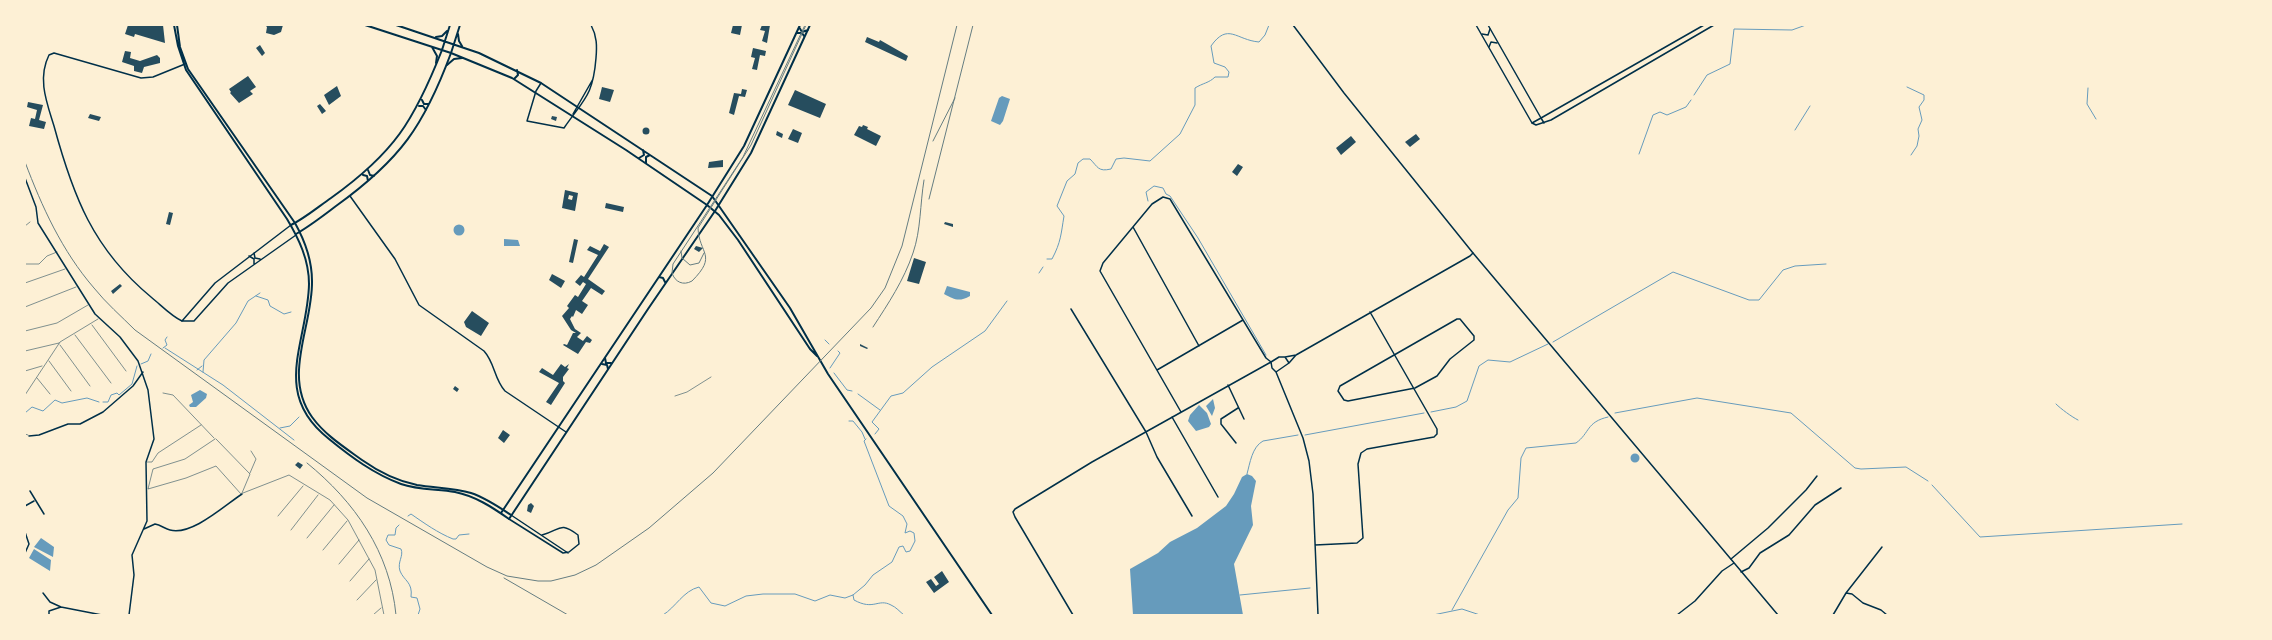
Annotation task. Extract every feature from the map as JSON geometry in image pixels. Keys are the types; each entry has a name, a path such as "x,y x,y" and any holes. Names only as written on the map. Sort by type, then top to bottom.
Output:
{"main road":[{"path":"176,25 185,64 259,175 295,223 309,256 312,281 299,365 299,380 304,402 315,421 328,435 382,474 408,482 479,496 511,515"},
{"path":"365,25 451,53 520,82 638,157 716,211 738,240 767,285 818,357 992,615"},
{"path":"396,25 463,47 517,70 576,105 712,196 803,327 815,353"},
{"path":"291,225 369,169 395,141 422,99 442,50 450,25"},
{"path":"296,234 376,176 399,152 430,103 451,53 460,25"},
{"path":"799,25 802,32 808,29"},
{"path":"501,513 659,278 744,146 799,25"},
{"path":"271,192 296,234 305,256 309,284 296,356 296,384 301,404 312,423 331,441 382,474 407,486 455,491 473,497 509,519 665,283 716,211 751,153 810,25"},
{"path":"435,37 442,36 448,31"},
{"path":"796,33 801,32 804,37"},
{"path":"458,33 459,41 463,47"},
{"path":"431,46 437,56 436,63"},
{"path":"446,65 454,59 463,58"},
{"path":"512,78 518,76 517,70"},
{"path":"520,82 519,76 524,74"},
{"path":"422,99 424,104 430,103"},
{"path":"418,106 424,107 426,111"},
{"path":"638,157 643,156 643,149"},
{"path":"646,163 646,157 651,155"},
{"path":"369,169 370,175 376,176"},
{"path":"361,175 367,176 367,182"},
{"path":"659,278 665,279 665,283"},
{"path":"767,285 772,282"},
{"path":"606,357 606,363 612,362"},
{"path":"601,365 606,364 607,370"}],"street":[{"path":"541,83 536,91 527,121 564,128 580,108 592,86 594,77 596,39 591,25"},
{"path":"1293,25 1344,92 1473,253 1778,615"},
{"path":"1476,25 1532,123 1536,125 1544,123 1714,25"},
{"path":"1488,25 1544,123"},
{"path":"1532,123 1704,25"},
{"path":"1482,34 1488,34 1490,30"},
{"path":"1679,40 1678,43 1681,44"},
{"path":"1489,47 1491,42 1497,43"},
{"path":"1674,43 1677,44 1676,47"},
{"path":"185,64 152,77 141,78 59,54 52,54 48,57 44,70 44,89 65,163 82,210 98,239 132,280 182,321 194,321 228,283 296,234"},
{"path":"1623,72 1622,75 1625,76"},
{"path":"1618,75 1621,76 1620,79"},
{"path":"573,115 576,105 594,77"},
{"path":"25,178 36,207 38,223 77,287 98,318 112,329 129,347 143,372 148,390 154,439 146,462 147,513 143,529 132,555 134,575 130,615"},
{"path":"350,196 395,259 419,305 484,351 492,362 498,382 504,391 566,432"},
{"path":"1180,412 1100,271 1103,263 1152,204 1159,198 1167,197 1180,215 1266,358 1271,362 1272,368 1276,372 1307,451 1313,494 1318,615"},
{"path":"182,321 215,283 248,256 291,225"},
{"path":"1133,226 1199,346"},
{"path":"255,252 255,257 260,259"},
{"path":"1276,372 1289,363 1296,355 1473,253"},
{"path":"248,256 253,258 254,264"},
{"path":"1071,309 1146,432 1157,457 1192,516"},
{"path":"1315,545 1357,543 1363,538 1358,464 1361,454 1367,449 1434,437 1437,434 1437,429 1415,388 1370,312"},
{"path":"1459,319 1468,327 1474,336 1472,342 1450,359 1437,376 1415,388 1348,401 1341,396 1338,391 1340,386 1396,355 1459,319"},
{"path":"1157,370 1243,320"},
{"path":"1073,615 1013,512 1057,483 1228,385 1279,357 1296,355"},
{"path":"1285,357 1289,363"},
{"path":"29,436 38,435 68,424 80,424 103,412 133,386 143,372"},
{"path":"1228,385 1244,419"},
{"path":"1236,443 1221,424 1221,419 1238,408"},
{"path":"1172,417 1218,497"},
{"path":"1731,559 1768,528 1806,490 1817,476"},
{"path":"1741,572 1749,568 1760,553 1789,535 1816,505 1841,488"},
{"path":"30,491 44,514"},
{"path":"143,529 155,524 171,530 192,526 210,518 242,494"},
{"path":"25,506 35,500"},
{"path":"511,515 568,553"},
{"path":"509,519 563,553 568,553 576,548 580,540 578,535 567,527 559,527 542,536"},
{"path":"25,532 29,544 25,553"},
{"path":"1833,615 1846,593 1882,547"},
{"path":"1677,615 1695,601 1722,571 1734,563"},
{"path":"43,593 50,602 61,608 102,615"},
{"path":"1846,593 1852,594 1863,603 1881,610 1887,615"},
{"path":"49,615 49,611 61,608"}],"lane":[{"path":"25,226 30,222"},
{"path":"25,264 39,264 48,255 57,252"},
{"path":"25,283 67,269"},
{"path":"25,307 77,287"},
{"path":"25,331 58,323 89,305"},
{"path":"25,351 60,342 91,324 98,318"},
{"path":"91,324 126,371"},
{"path":"74,334 111,383"},
{"path":"25,395 60,342"},
{"path":"59,344 90,386"},
{"path":"48,360 70,391"},
{"path":"25,371 43,366"},
{"path":"675,396 686,392 711,376"},
{"path":"36,377 50,394"},
{"path":"163,393 173,395 250,474"},
{"path":"146,462 152,462 158,453 202,424"},
{"path":"25,434 29,436"},
{"path":"215,439 185,459 153,469 148,489 186,478 216,466 242,494"},
{"path":"242,494 256,459 252,451"},
{"path":"242,494 289,476 335,504 348,520 370,558 377,579 384,615"},
{"path":"278,516 304,485"},
{"path":"291,530 319,494"},
{"path":"307,538 335,504"},
{"path":"323,550 348,520"},
{"path":"339,564 360,539"},
{"path":"350,581 370,558"},
{"path":"357,600 377,579"},
{"path":"373,615 382,607"}],"water":[{"path":"1002,96 1010,99 1003,121 1000,125 991,121 999,98"},
{"path":"457,225 461,225 463,226 463,234 457,235 454,232 454,228"},
{"path":"504,239 518,240 520,246 504,246"},
{"path":"947,286 970,292 970,296 960,300 951,298 944,294"},
{"path":"200,390 207,394 206,398 196,407 190,407 189,405 193,402 191,395"},
{"path":"1213,399 1215,408 1212,416 1206,406"},
{"path":"1199,405 1207,413 1211,424 1209,427 1196,431 1188,421 1190,415"},
{"path":"1635,453 1640,458 1635,463 1630,458"},
{"path":"1247,474 1252,476 1256,481 1251,506 1253,525 1234,564 1243,615 1133,615 1130,569 1158,553 1170,542 1197,528 1226,506 1234,494 1242,477"},
{"path":"41,538 54,547 53,557 34,547"},
{"path":"34,549 51,560 50,571 29,558"}],"building":[{"path":"128,25 163,25 165,43 135,34 134,37 125,34"},
{"path":"265,25 283,25 281,32 274,35 266,33 267,27"},
{"path":"733,25 742,25 740,35 731,33"},
{"path":"762,25 770,25 767,43 762,41 765,31 760,30"},
{"path":"867,37 879,42 880,40 908,56 906,61 865,42"},
{"path":"260,45 265,53 262,56 256,48"},
{"path":"753,48 766,51 765,56 760,55 757,70 752,69 755,58 751,57"},
{"path":"125,51 131,52 130,58 140,61 157,55 160,58 160,63 144,67 142,73 134,71 134,66 122,62"},
{"path":"248,76 256,87 250,91 253,94 239,103 230,93 231,92 229,89"},
{"path":"337,86 341,96 329,105 324,95"},
{"path":"602,87 614,90 610,102 599,99"},
{"path":"742,89 747,90 745,97 739,96 734,115 729,113 734,93 741,94"},
{"path":"795,90 826,104 820,118 788,105"},
{"path":"28,102 43,105 39,120 46,122 44,129 29,126 31,118 35,119 37,110 27,107"},
{"path":"320,104 326,111 322,114 317,106"},
{"path":"90,114 101,117 99,121 88,118"},
{"path":"552,116 557,117 556,121 551,119"},
{"path":"863,125 868,127 867,129 881,136 876,146 854,135 859,126 862,127"},
{"path":"646,127 649,128 649,134 646,135 643,134 642,131 643,128"},
{"path":"793,129 802,133 798,143 788,139"},
{"path":"777,131 783,134 782,138 776,135"},
{"path":"1416,134 1420,139 1410,147 1405,142"},
{"path":"1351,136 1356,142 1341,155 1336,148"},
{"path":"723,160 723,167 708,168 709,162"},
{"path":"1238,164 1243,167 1237,176 1232,172"},
{"path":"565,190 578,193 575,211 562,208","holes":["569,195 573,196 572,200 568,199"]},
{"path":"606,203 624,207 623,212 605,208"},
{"path":"169,212 173,213 170,225 166,224"},
{"path":"945,222 953,224 953,227 944,224"},
{"path":"574,239 578,240 573,263 569,262"},
{"path":"604,244 609,247 588,279 605,291 602,295 591,288 582,301 588,305 582,314 576,310 573,317 572,316 570,319 575,329 581,333 577,337 583,341 587,336 592,340 590,343 586,342 578,354 563,345 567,345 573,333 576,333 571,330 562,316 569,308 567,306 575,295 578,297 586,284 583,282 580,286 575,282 581,275 584,277 598,255 587,250 590,246 600,251"},
{"path":"696,246 703,248 699,252 694,249"},
{"path":"914,258 926,262 919,284 907,281"},
{"path":"552,274 565,281 561,288 549,280"},
{"path":"120,284 122,286 113,294 111,291"},
{"path":"472,311 489,323 481,336 466,327 464,322"},
{"path":"860,344 868,348 867,349 860,346"},
{"path":"561,364 565,367 569,364 567,368 569,369 563,377 563,381 565,383 551,405 546,402 559,383 539,372 542,368 553,375"},
{"path":"455,386 459,389 457,392 453,389"},
{"path":"503,430 510,435 504,443 498,438"},
{"path":"298,462 303,465 300,469 295,465"},
{"path":"531,503 534,506 531,513 527,511 528,505"},
{"path":"942,571 949,582 934,593 926,582 931,579 936,586 939,584 934,577"}],"waterway":[{"path":"1047,259 1052,259 1059,243 1061,233 1064,216 1057,206 1067,181 1075,174 1078,163 1083,159 1090,159 1099,168 1107,170 1111,169 1116,159 1124,158 1150,161 1180,134 1195,105 1195,88 1215,77 1228,77 1229,72 1225,67 1214,63 1211,46 1217,39 1222,35 1233,34 1251,41 1259,42 1265,35 1269,25"},
{"path":"1694,95 1707,75 1730,64 1734,29 1792,30 1806,25"},
{"path":"1907,87 1924,95 1924,100 1919,107 1922,120 1918,129 1919,136 1917,146 1911,155"},
{"path":"2088,88 2087,104 2096,119"},
{"path":"1639,154 1653,115 1660,112 1667,115 1686,107 1691,100"},
{"path":"1795,130 1810,106"},
{"path":"1148,201 1146,192 1154,186 1163,188 1166,194 1170,196 1198,238 1266,355"},
{"path":"1553,342 1673,272 1749,300 1759,300 1783,270 1795,266 1826,264"},
{"path":"1039,273 1043,267"},
{"path":"203,372 204,360 236,323 248,301 260,293"},
{"path":"256,296 268,300 270,306 284,314 291,312"},
{"path":"875,434 879,429 872,422 891,396 903,393 932,367 985,331 1007,301"},
{"path":"163,348 167,345 165,340 167,337"},
{"path":"825,340 829,344"},
{"path":"1431,412 1456,407 1467,401 1479,366 1488,360 1510,362 1548,344"},
{"path":"165,348 223,385 294,440"},
{"path":"830,368 840,353 838,351"},
{"path":"141,364 148,361 151,354"},
{"path":"103,402 108,402 111,395 117,393 119,395 132,384 137,366"},
{"path":"197,370 202,366"},
{"path":"834,373 847,390 852,391"},
{"path":"858,394 880,410"},
{"path":"25,413 32,407 43,411 55,400 62,403 87,398 99,402"},
{"path":"1615,413 1697,398 1791,413 1855,468 1906,467 1928,481"},
{"path":"2056,404 2078,420"},
{"path":"1305,435 1424,413"},
{"path":"280,428 290,426 299,417"},
{"path":"1452,610 1508,510 1518,498 1521,458 1526,448 1576,443 1592,425 1601,419 1608,417"},
{"path":"849,421 853,421 862,432 865,439"},
{"path":"1247,474 1252,456 1259,444 1263,441 1298,435"},
{"path":"663,615 688,592 699,587 711,603 725,606 746,596 763,594 795,594 815,601 830,595 845,598 853,595 865,585 873,575 892,562 899,547 903,546 906,552 910,551 915,541 914,533 910,531 905,533 907,524 903,516 889,506 864,441 866,439"},
{"path":"1932,485 1980,537 2182,524"},
{"path":"408,516 411,514 447,537 453,539 456,539 459,535 469,534"},
{"path":"399,525 396,528 395,535 388,535 386,540 389,545 401,549 402,554 399,568 411,588 411,597 417,598 420,609 418,615"},
{"path":"1240,595 1310,588"},
{"path":"853,595 854,600 861,603 871,605 886,603 895,607 904,615"},
{"path":"1433,615 1462,609 1480,615"}],"tram line":[{"path":"805,25 743,157 673,264 672,273 677,281 683,283 692,281 704,265 706,260 699,237 698,228 751,145 806,25"},
{"path":"681,251 682,258 690,265 699,263 704,253"}],"railway":[{"path":"25,162 46,212 72,259 99,294 135,330 367,498 487,567 507,576 538,581 551,581 575,575 596,565 649,528 713,473 871,308 885,288 902,246 957,25"},
{"path":"929,199 973,25"},
{"path":"933,141 955,98"},
{"path":"873,327 890,301 913,253 919,226 924,180"},
{"path":"307,463 340,494 355,512 367,530 378,550 386,570 396,615"},
{"path":"504,578 568,615"}]}
